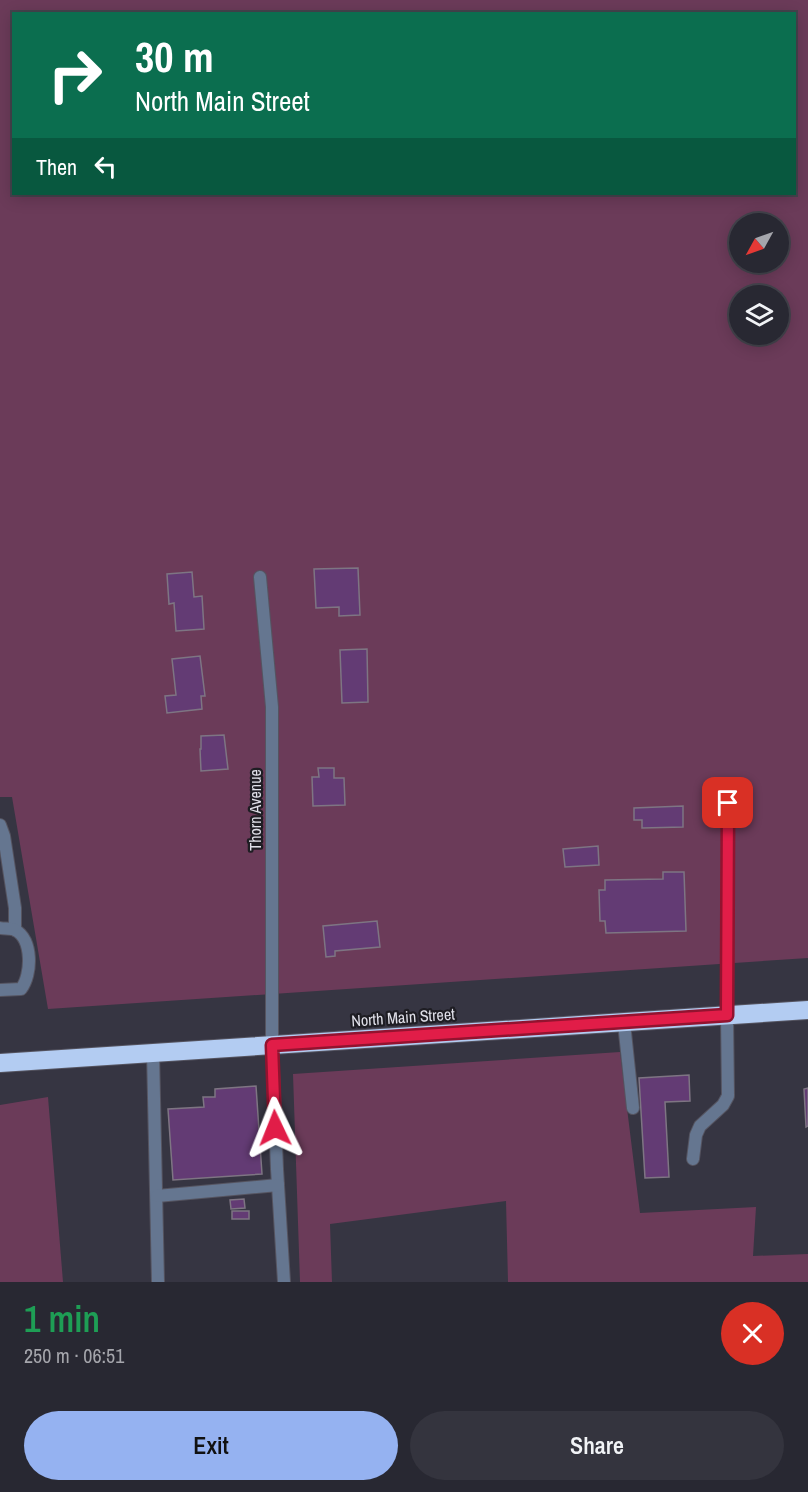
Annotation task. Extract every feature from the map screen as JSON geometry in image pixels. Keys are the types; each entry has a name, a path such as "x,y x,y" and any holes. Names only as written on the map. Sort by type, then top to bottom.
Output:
{"highway":[{"name":"North Main Street","path":"0,1063 808,1010"}],"street":[{"name":"Thorn Avenue","path":"260,577 272,707 272,1045 284,1282"},
{"path":"693,1159 696,1135 700,1126 723,1105 728,1096 728,803"},
{"path":"0,825 4,836 15,908 15,930"},
{"path":"0,928 15,930 20,935 29,955 25,984 21,988 0,990"},
{"path":"624,1023 633,1108"},
{"path":"153,1052 158,1282"},
{"path":"157,1196 278,1185"}],"shaded area":[{"path":"0,0 808,0 808,958 48,1009 12,797 0,797"},
{"path":"620,1052 640,1213 756,1207 753,1256 808,1254 808,1282 508,1282 506,1201 330,1224 332,1282 300,1282 293,1074"},
{"path":"48,1097 63,1282 0,1282 0,1105"}],"building":[{"path":"358,568 360,615 339,616 339,607 316,608 314,569"},
{"path":"192,572 194,597 202,596 204,629 176,631 174,603 169,604 167,574"},
{"path":"367,649 368,702 342,703 340,650"},
{"path":"200,656 205,696 201,696 202,709 167,713 165,696 176,695 172,659"},
{"path":"224,735 228,769 201,771 201,736"},
{"path":"318,768 334,768 334,778 344,778 345,805 313,806 312,777 319,777"},
{"path":"683,806 683,827 642,828 642,820 634,820 634,808"},
{"path":"598,846 599,865 565,867 563,849"},
{"path":"663,872 684,872 686,931 606,933 605,921 600,921 599,890 605,890 605,880 663,879"},
{"path":"377,921 380,947 335,951 335,956 326,957 323,926"},
{"path":"689,1075 690,1101 665,1102 669,1177 645,1178 639,1078"},
{"path":"256,1086 262,1174 173,1180 168,1109 204,1107 203,1097 215,1097 215,1089"},
{"path":"808,1088 808,1126 806,1127 804,1089"},
{"path":"244,1199 245,1208 231,1209 230,1200"},
{"path":"232,1211 249,1211 249,1219 232,1219"}],"route":[{"path":"275,1128 272,1045 727,1015 728,803"}]}
